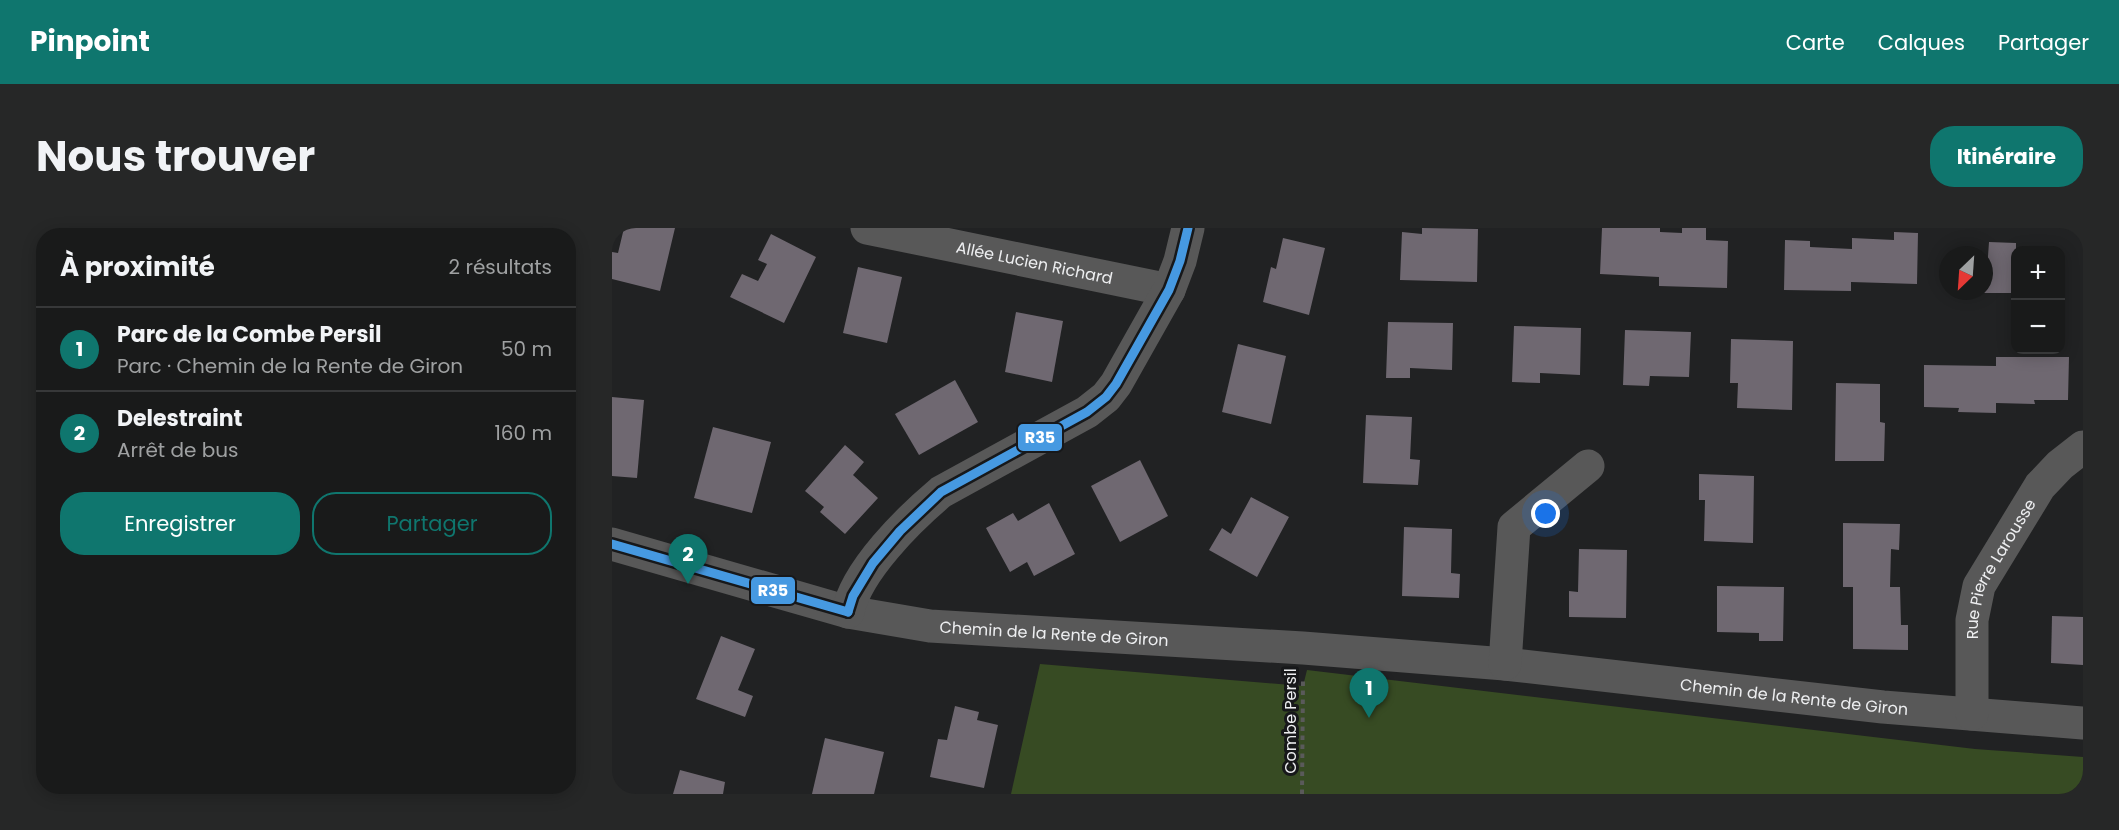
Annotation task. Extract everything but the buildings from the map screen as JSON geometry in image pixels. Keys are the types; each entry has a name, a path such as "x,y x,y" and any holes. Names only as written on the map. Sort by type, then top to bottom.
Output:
{"street":[{"name":"Allée Lucien Richard","path":"867,228 1168,290"},
{"path":"848,612 856,590 864,577 896,535 941,492 1087,412 1106,397 1124,370 1168,290 1180,261 1188,228"},
{"name":"Rue Pierre Larousse","path":"1972,714 1972,620 1979,586 2040,486 2060,465 2083,447"},
{"path":"1505,664 1514,527 1588,466"},
{"name":"Chemin de la Rente de Giron","path":"612,543 848,612 930,626 1303,648 1505,664 1753,693 2083,723"}],"path":[{"name":"Combe Persil","path":"1302,794 1303,648"}],"green space":[{"path":"1040,664 1303,686 1307,670 1975,749 2083,757 2083,794 1011,794"}],"transit line":[{"name":"R35","path":"848,612 853,596 873,563 900,531 941,492 1087,412 1106,397 1116,384 1169,290 1180,261 1188,228"},
{"name":"R35","path":"612,544 848,612"}],"place":[{"name":"Delestraint","path":"688,584"},
{"name":"Parc de la Combe Persil","path":"1369,718"}]}
